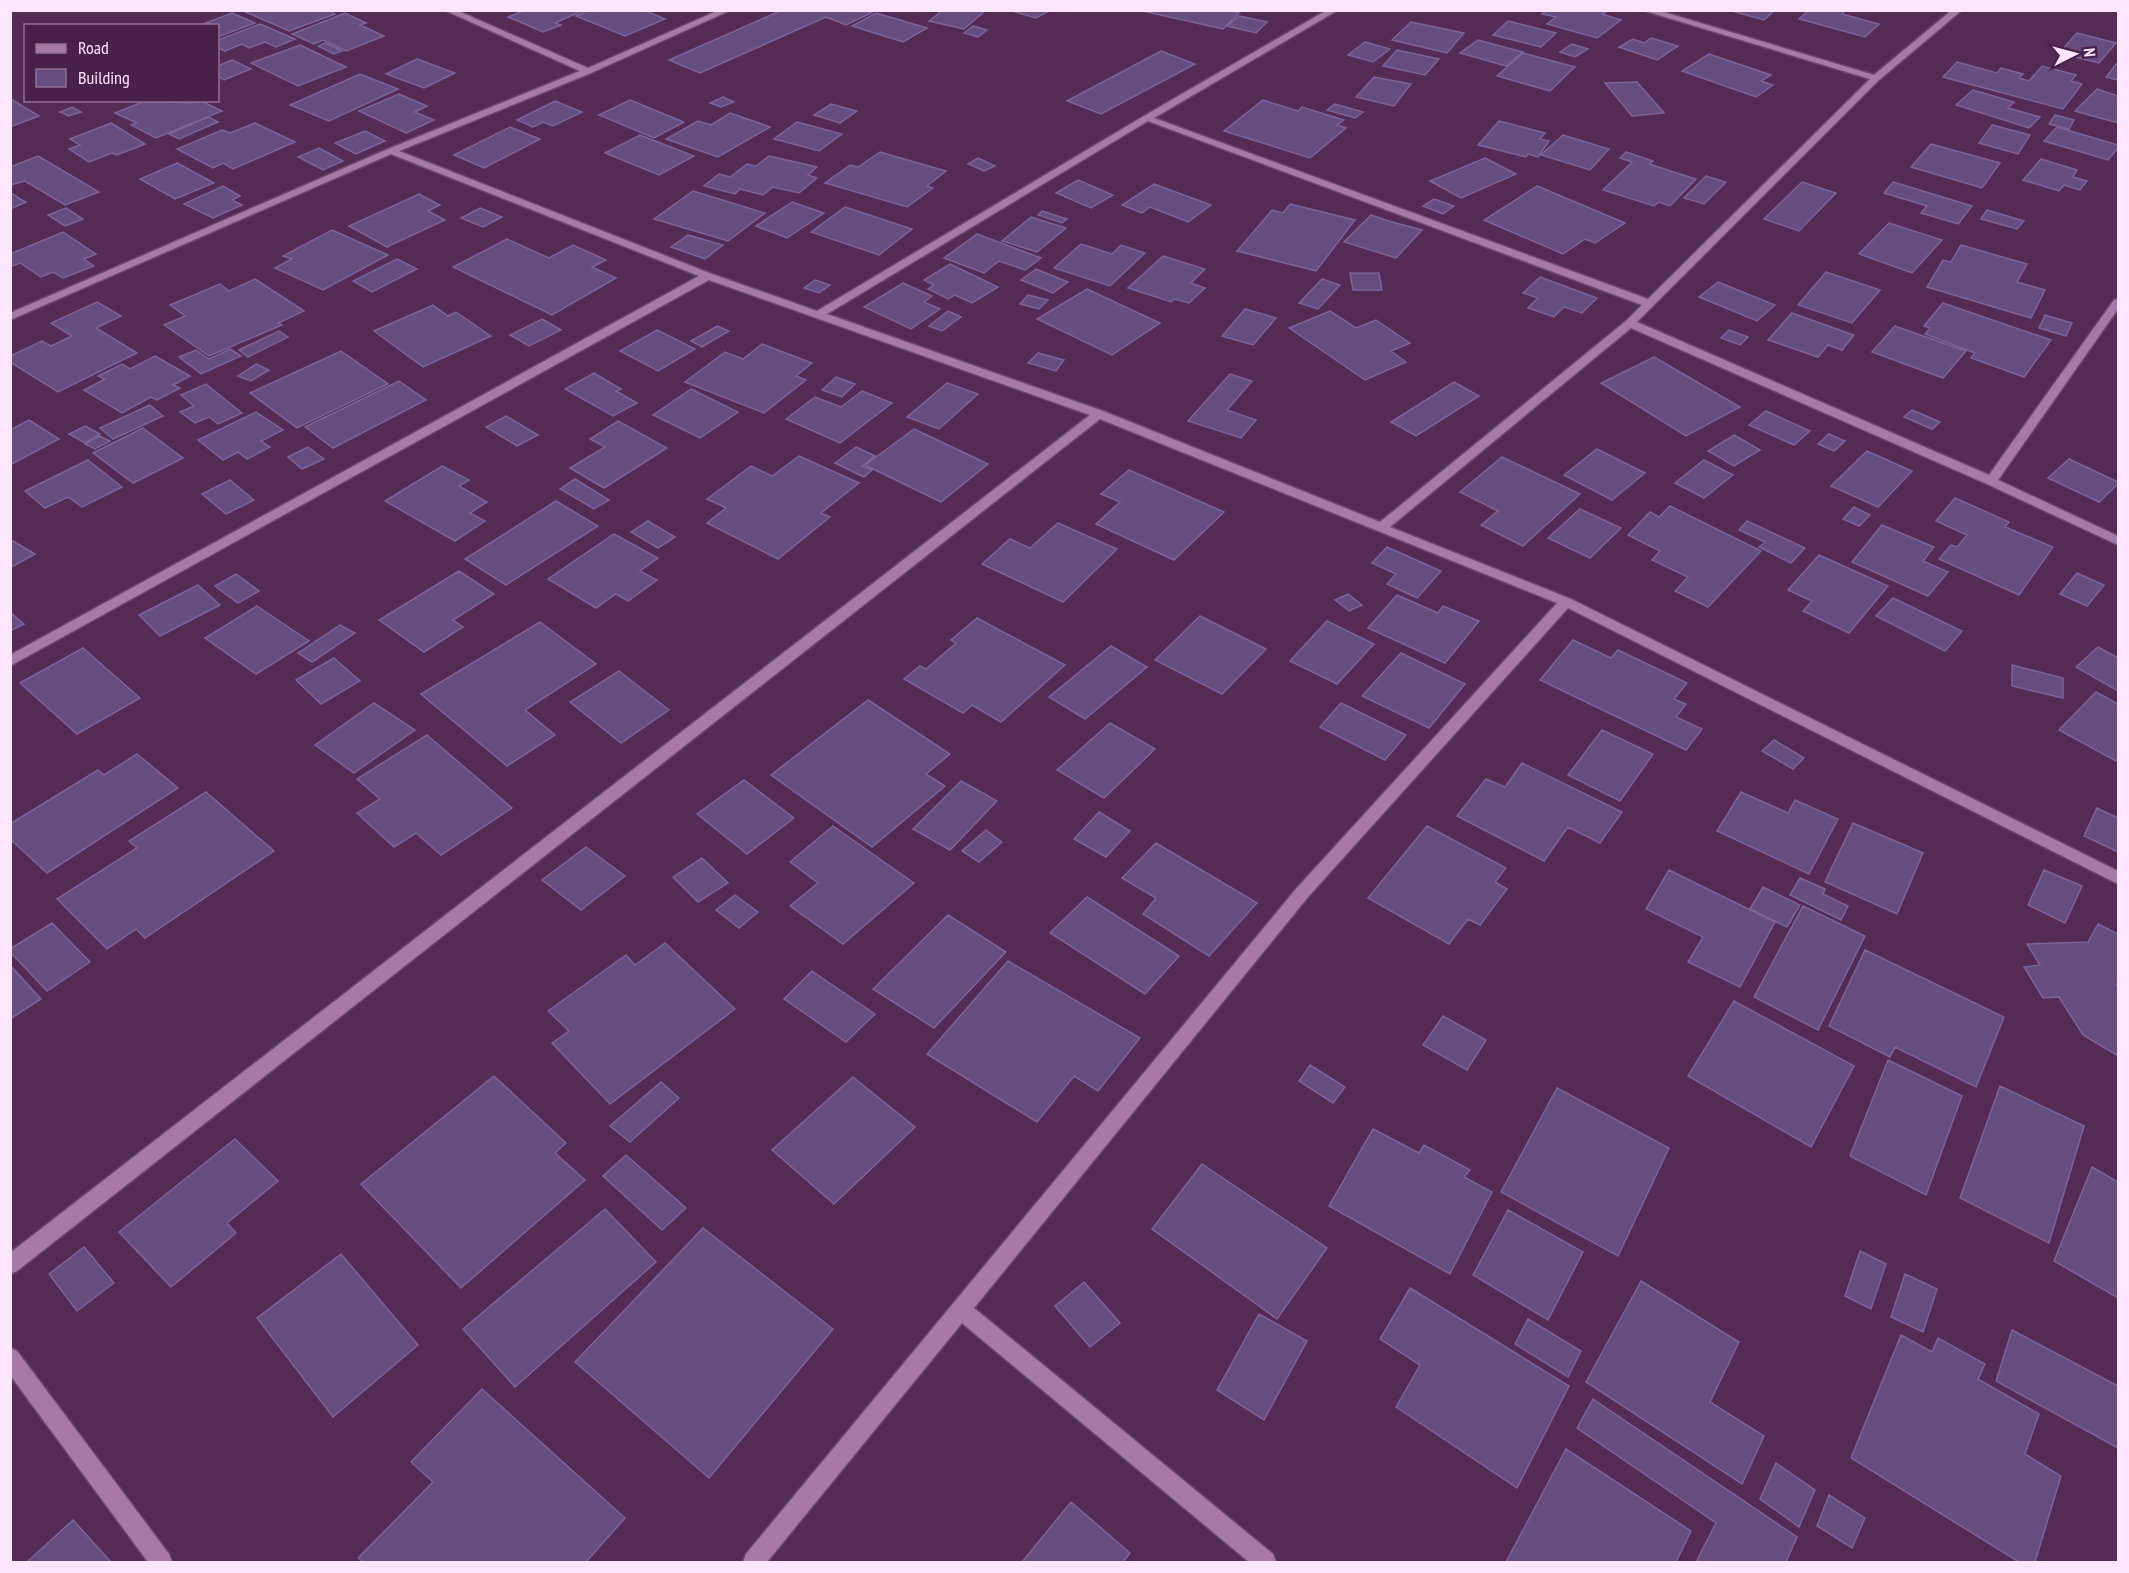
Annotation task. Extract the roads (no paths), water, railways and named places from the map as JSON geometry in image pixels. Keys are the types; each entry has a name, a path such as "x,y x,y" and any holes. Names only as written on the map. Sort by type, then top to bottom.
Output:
{"street":[{"path":"448,10 588,71"},
{"path":"10,317 391,151 588,71 727,10"},
{"path":"818,315 1147,118 1334,10"},
{"path":"1646,10 1876,78"},
{"path":"1383,526 1630,323 1876,78 1958,10"},
{"path":"1147,118 1648,303"},
{"path":"391,151 708,276 1100,414 1383,526 1566,602 2118,878"},
{"path":"10,661 708,276"},
{"path":"1991,481 2118,302"},
{"path":"1630,323 1991,481 2118,541"},
{"path":"10,1265 1100,414"},
{"path":"754,1563 1302,893 1566,602"},
{"path":"961,1310 1265,1563"},
{"path":"10,1358 161,1563"}]}
